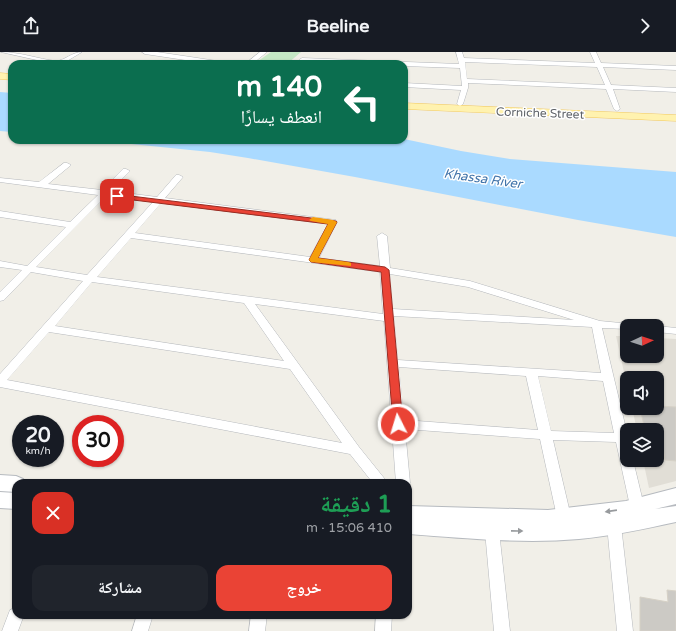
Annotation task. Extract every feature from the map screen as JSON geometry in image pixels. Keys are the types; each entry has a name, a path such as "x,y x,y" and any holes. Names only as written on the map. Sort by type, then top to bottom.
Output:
{"main road":[{"name":"Corniche Street","path":"408,100 527,110"},
{"name":"Corniche Street","path":"408,106 557,111 676,118"},
{"name":"Corniche Street","path":"557,111 617,109 676,112"}],"street":[{"path":"4,52 43,60"},
{"path":"68,60 79,52"},
{"path":"145,52 198,60"},
{"path":"253,60 264,52"},
{"path":"302,60 309,52"},
{"path":"459,52 465,85 460,104"},
{"path":"593,52 617,109"},
{"path":"408,62 599,65 676,68"},
{"path":"408,85 609,87 676,90"},
{"path":"41,185 67,165"},
{"path":"0,298 126,171"},
{"path":"0,382 179,177"},
{"path":"0,180 333,222 313,260"},
{"path":"0,214 72,226"},
{"path":"129,235 385,270 483,287 596,323"},
{"path":"382,236 403,479"},
{"path":"0,264 91,279 247,300 389,315 596,323 620,325"},
{"path":"247,300 354,450 378,479"},
{"path":"596,323 620,429"},
{"path":"48,328 294,366"},
{"path":"664,330 676,331"},
{"path":"393,363 608,376"},
{"path":"531,371 544,435 564,517"},
{"path":"0,382 354,450"},
{"path":"398,424 544,435 620,438"},
{"path":"628,467 637,506"},
{"path":"0,483 12,495"},
{"path":"412,514 548,518 564,517 626,509 676,496"},
{"path":"412,525 492,531 546,532 580,530 676,514"},
{"path":"614,525 625,631"},
{"path":"492,531 502,631"},
{"path":"10,631 14,619"},
{"path":"140,631 143,619"},
{"path":"257,631 258,619"},
{"path":"383,631 384,619"}],"shaded area":[{"path":"616,336 620,336 620,354"},
{"path":"664,338 676,339 676,481 649,488 644,467 664,467 664,423 635,423 634,415 664,415 664,371 624,371 622,363 664,363"}],"green space":[{"path":"271,52 301,52 292,60 260,60"}],"water":[{"path":"0,92 8,93 8,132 0,131"},
{"name":"Khassa River","path":"408,140 510,159 676,172 676,237 578,220 355,177 210,152 131,144 408,144"}],"building":[{"path":"664,406 676,407 676,461 665,460 664,423 643,423 642,415 664,415"},
{"path":"667,590 676,591 676,631 640,631 640,597 668,602"}],"slow traffic":[{"path":"313,220 333,222 313,260 348,265"}],"route":[{"path":"117,196 333,222 313,260 385,270 398,424"}]}
